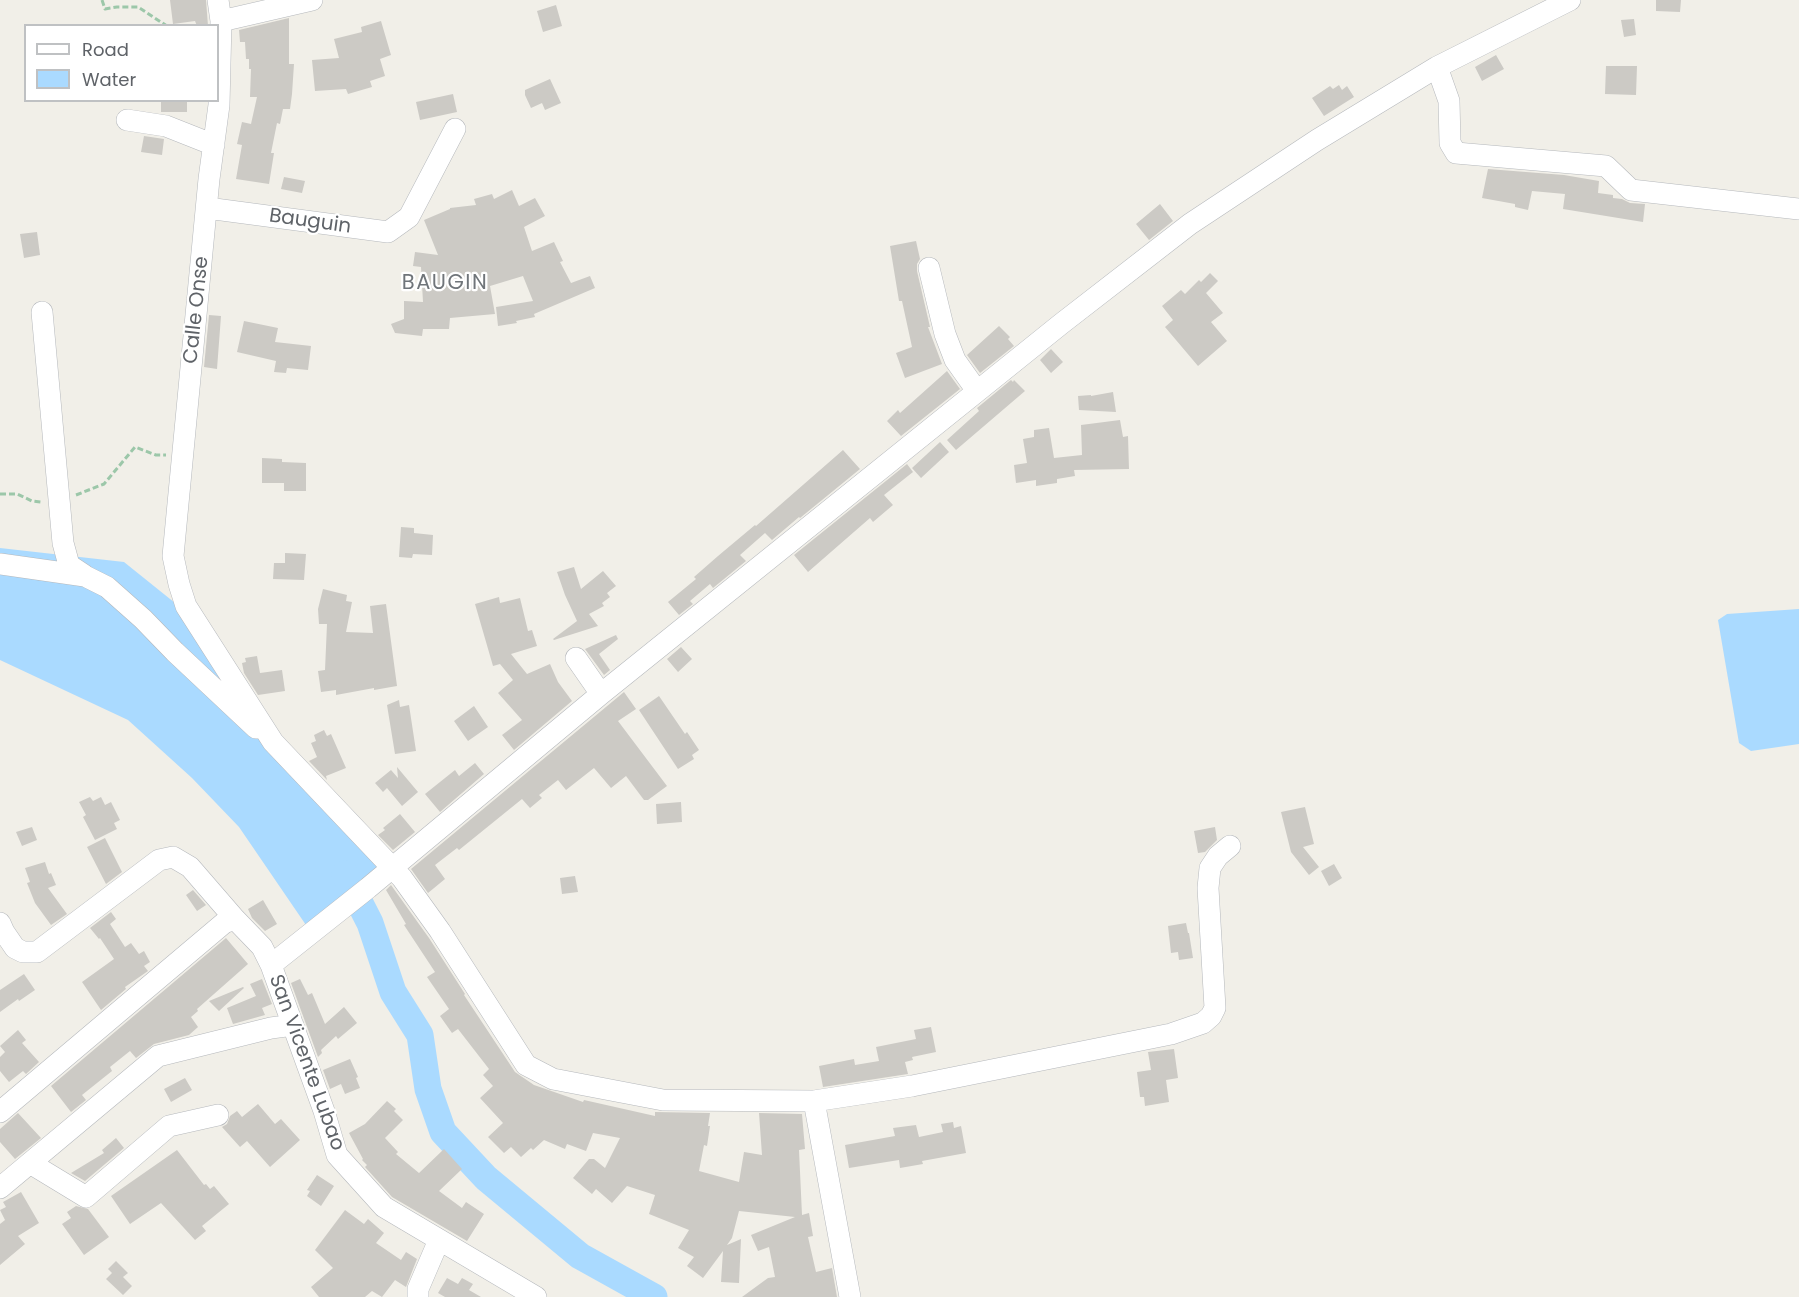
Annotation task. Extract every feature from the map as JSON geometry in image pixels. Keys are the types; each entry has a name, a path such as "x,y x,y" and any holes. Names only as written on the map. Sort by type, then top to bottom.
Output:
{"street":[{"name":"Calle Onse","path":"218,0 221,21 219,105 173,556 186,606 273,742"},
{"path":"221,21 312,0"},
{"path":"271,965 368,888 601,694 1190,224 1317,140 1437,67 1570,0"},
{"path":"1437,67 1449,101 1450,143 1456,153 1606,166 1631,190 1799,209"},
{"path":"127,120 166,126 214,144"},
{"name":"Bauguin","path":"207,208 388,232 409,217 455,129"},
{"path":"929,268 945,334 955,360 977,392"},
{"path":"42,312 63,543 69,565 106,587 143,619 221,696 273,742 392,867 440,931 526,1065 553,1079 663,1100 814,1101 912,1086 1092,1050 1171,1034 1203,1023 1211,1017 1215,1008 1208,888 1210,868 1218,856 1230,846"},
{"path":"0,564 85,576"},
{"path":"576,658 601,694"},
{"name":"San Vicente Lubao","path":"0,923 15,948 23,952 37,952 159,860 173,857 190,867 262,947 293,1025 337,1155 384,1207 536,1297"},
{"path":"0,1112 224,923 235,919"},
{"path":"0,1188 158,1056 271,1028 293,1025"},
{"path":"814,1101 850,1297"},
{"path":"30,1163 86,1197 170,1126 218,1115"},
{"path":"418,1297 417,1289 440,1240"}],"path":[{"path":"102,0 105,9 138,7 164,24"},
{"path":"0,494 17,494 32,501 49,503 104,484 135,447 156,455 168,455 183,447"}],"water":[{"path":"0,548 124,562 180,607 382,864 308,928 239,827 192,778 128,720 0,660"},
{"path":"1799,609 1799,744 1751,751 1739,743 1718,620 1727,614"}],"building":[{"path":"170,0 206,0 208,24 196,24 195,21 173,24"},
{"path":"1656,0 1681,0 1680,12 1656,11"},
{"path":"556,5 562,26 543,32 537,11"},
{"path":"289,18 289,64 294,64 292,94 290,109 283,109 280,124 277,123 271,153 274,153 269,184 236,179 242,145 237,144 242,122 251,124 257,97 250,97 251,69 249,69 249,59 246,59 245,42 240,42 239,30"},
{"path":"1634,19 1636,35 1624,37 1621,20"},
{"path":"381,21 391,55 380,59 385,76 370,81 372,87 348,94 346,89 315,91 312,60 339,58 334,39 362,32 361,27"},
{"path":"1496,55 1504,69 1482,81 1475,67"},
{"path":"1606,66 1637,66 1636,95 1605,94"},
{"path":"550,79 561,103 545,110 542,103 531,108 525,90"},
{"path":"1339,85 1342,90 1347,86 1354,97 1324,116 1312,98 1330,86 1333,89"},
{"path":"453,94 457,112 420,120 416,102"},
{"path":"161,102 187,102 187,112 161,112"},
{"path":"144,136 164,139 162,155 141,152"},
{"path":"1488,169 1564,175 1599,181 1598,193 1613,195 1613,198 1630,203 1645,204 1643,222 1563,209 1565,194 1532,191 1528,210 1515,207 1515,204 1482,198"},
{"path":"284,177 305,181 302,193 281,189"},
{"path":"512,190 519,206 535,198 545,216 524,227 532,251 554,242 563,261 560,262 571,283 590,276 595,288 534,314 535,317 498,326 496,307 533,301 523,276 490,286 495,314 450,318 449,329 423,329 422,336 395,333 391,324 404,319 404,301 423,302 421,267 413,266 415,252 438,255 424,220 450,208 476,205 474,199 492,194 494,199"},
{"path":"1160,204 1173,221 1149,240 1136,224"},
{"path":"37,232 40,255 24,258 20,234"},
{"path":"916,241 920,259 917,271 930,327 928,327 942,364 905,378 896,353 912,347 902,301 899,301 890,246"},
{"path":"1210,273 1218,281 1206,293 1223,313 1211,322 1227,341 1198,366 1165,327 1173,320 1162,306 1181,290 1185,294"},
{"path":"209,315 221,316 217,369 204,367"},
{"path":"244,321 278,328 275,342 311,346 308,370 287,368 286,373 274,372 276,361 237,352"},
{"path":"999,326 1010,337 1008,339 1014,346 980,373 967,355"},
{"path":"1051,349 1063,362 1051,373 1040,360"},
{"path":"947,371 960,389 901,436 887,421 898,410 900,413"},
{"path":"1011,380 1013,382 1014,380 1025,391 956,450 947,440 979,411 977,408"},
{"path":"1113,392 1116,412 1079,410 1078,396"},
{"path":"1120,420 1123,437 1128,436 1129,469 1074,470 1075,476 1057,479 1057,483 1036,486 1036,480 1016,483 1014,465 1027,463 1023,439 1034,437 1034,430 1049,428 1054,458 1082,455 1081,425"},
{"path":"940,442 949,452 921,478 912,468"},
{"path":"843,450 860,469 772,540 765,533 740,555 746,561 713,588 710,584 690,601 693,604 679,615 668,602 696,579 694,577 718,556"},
{"path":"262,458 306,463 306,491 284,491 284,483 262,483"},
{"path":"907,464 913,472 884,495 893,505 873,522 870,518 808,572 794,555"},
{"path":"401,527 414,528 414,533 433,535 432,555 413,554 412,558 399,557"},
{"path":"285,553 306,554 304,580 273,579 274,563 285,563"},
{"path":"574,567 581,589 603,571 616,586 607,593 610,597 602,603 604,606 589,614 598,626 554,640 577,621 557,572"},
{"path":"323,589 347,595 346,601 352,602 346,632 373,633 370,606 386,604 397,686 336,695 336,690 321,692 318,671 325,670 327,624 319,624 318,609"},
{"path":"499,597 500,603 520,598 528,631 532,630 537,646 511,654 527,674 550,664 558,682 572,701 514,750 502,735 522,720 498,693 513,680 500,664 493,666 475,604"},
{"path":"616,635 618,639 599,654 610,670 604,675 585,649"},
{"path":"681,647 692,659 678,672 667,659"},
{"path":"257,656 260,673 282,670 285,691 258,695 244,673 242,663 246,662 245,658"},
{"path":"624,692 636,709 618,721 667,786 648,800 644,800 626,776 611,788 594,768 566,790 558,780 539,795 542,798 530,808 522,799 459,850 457,848 435,865 445,879 428,893 411,869"},
{"path":"659,696 699,750 692,755 694,759 678,769 639,710"},
{"path":"399,700 400,707 409,705 416,751 395,754 387,705"},
{"path":"474,706 488,727 468,741 454,721"},
{"path":"324,730 327,736 331,734 346,768 326,776 327,780 309,761 317,757 311,743 316,741 314,735"},
{"path":"475,763 484,774 440,812 425,794 455,770 459,776"},
{"path":"397,767 418,792 402,806 387,788 383,792 375,783 391,770 398,778"},
{"path":"90,797 93,801 101,797 105,805 111,802 120,820 114,823 117,829 95,840 83,817 86,815 79,802"},
{"path":"681,802 682,822 657,824 656,804"},
{"path":"1305,807 1314,844 1303,847 1319,867 1309,875 1291,852 1281,812"},
{"path":"400,814 415,832 393,850 378,835"},
{"path":"32,827 37,840 22,846 16,832"},
{"path":"1215,827 1217,840 1205,852 1198,853 1194,831"},
{"path":"105,838 122,872 106,884 87,847"},
{"path":"45,862 56,885 48,888 67,914 51,925 35,903 27,883 30,882 25,868"},
{"path":"1334,864 1342,878 1329,886 1321,871"},
{"path":"575,876 578,892 562,894 560,878"},
{"path":"391,885 429,938 515,1072 534,1085 583,1102 584,1100 655,1116 655,1112 710,1113 707,1146 704,1145 699,1171 739,1182 744,1152 762,1155 759,1113 802,1114 805,1149 799,1150 802,1215 809,1213 813,1236 808,1237 816,1272 832,1268 837,1297 742,1297 768,1278 775,1277 769,1247 758,1251 751,1235 795,1217 739,1211 732,1238 727,1245 741,1239 739,1283 721,1282 723,1251 703,1278 687,1266 694,1257 678,1248 689,1230 649,1214 655,1195 627,1186 612,1203 596,1189 592,1194 573,1178 589,1159 594,1159 605,1168 620,1138 593,1133 586,1151 567,1144 565,1149 544,1140 521,1157 511,1147 504,1153 488,1137 503,1123 480,1098 493,1086 483,1075 489,1069 458,1029 452,1033 440,1016 449,1009 427,977 435,972 404,925 406,924 386,890"},
{"path":"193,890 206,905 197,911 186,895"},
{"path":"263,900 277,924 265,931 252,918 248,909"},
{"path":"111,912 116,919 110,924 125,947 131,943 139,954 144,951 150,962 144,966 148,971 125,987 126,989 101,1010 82,982 114,959 90,928"},
{"path":"1186,923 1193,958 1179,960 1178,952 1171,953 1168,926"},
{"path":"226,938 248,964 197,1009 198,1011 191,1017 198,1027 189,1035 154,1044 136,1058 130,1051 110,1067 112,1071 82,1095 86,1100 71,1112 51,1086"},
{"path":"24,974 35,990 0,1012 0,990"},
{"path":"262,979 272,1004 262,1008 265,1015 233,1024 227,1008 256,996 250,984"},
{"path":"300,979 308,995 312,993 325,1024 344,1007 357,1023 338,1039 336,1036 321,1050 322,1053 318,1057 291,983"},
{"path":"243,987 219,1011 209,1001"},
{"path":"931,1027 936,1052 912,1057 913,1060 905,1062 908,1074 823,1087 819,1066 854,1059 855,1065 879,1061 876,1047 916,1039 914,1030"},
{"path":"18,1030 26,1040 22,1043 39,1062 26,1074 23,1071 9,1082 0,1071 0,1057 5,1052 0,1046"},
{"path":"1174,1049 1178,1078 1166,1080 1169,1102 1145,1106 1144,1097 1140,1097 1137,1072 1151,1070 1148,1052"},
{"path":"350,1059 360,1088 345,1094 341,1084 330,1089 323,1070"},
{"path":"185,1078 192,1090 171,1102 164,1089"},
{"path":"387,1101 403,1120 385,1138 398,1152 396,1154 419,1173 444,1149 462,1169 439,1191 462,1208 466,1202 484,1214 467,1241 392,1197 365,1167 367,1165 362,1160 349,1133 365,1124"},
{"path":"258,1104 275,1124 281,1119 300,1140 270,1167 247,1141 240,1147 222,1127 237,1111 242,1117"},
{"path":"18,1113 41,1138 15,1159 0,1142 0,1129"},
{"path":"953,1122 954,1128 961,1126 966,1153 922,1161 923,1164 900,1168 899,1160 849,1168 845,1145 895,1136 893,1128 916,1125 919,1137 943,1132 941,1124"},
{"path":"116,1138 124,1148 85,1181 71,1173 104,1153 102,1150"},
{"path":"177,1150 204,1185 206,1184 210,1189 214,1186 229,1204 202,1226 206,1231 195,1240 161,1203 130,1224 111,1196"},
{"path":"317,1175 334,1186 321,1206 307,1196 310,1191 307,1190"},
{"path":"21,1192 39,1223 18,1236 25,1244 0,1265 0,1224 5,1220 0,1210 6,1207 3,1202"},
{"path":"76,1206 88,1209 109,1237 84,1255 62,1224 71,1218 67,1212"},
{"path":"345,1210 364,1224 368,1219 384,1233 376,1243 401,1260 406,1252 417,1259 406,1287 395,1280 382,1297 372,1291 365,1297 319,1297 311,1287 333,1268 315,1250"},
{"path":"116,1261 128,1273 123,1277 132,1286 123,1295 106,1279 112,1273 108,1269"},
{"path":"447,1278 458,1284 462,1278 473,1284 469,1290 481,1297 445,1297 438,1293"}],"waterway":[{"path":"345,874 370,923 393,992 420,1035 428,1089 443,1132 486,1178 580,1256 654,1297"}],"district":[{"name":"BAUGIN","path":"445,284"}]}
